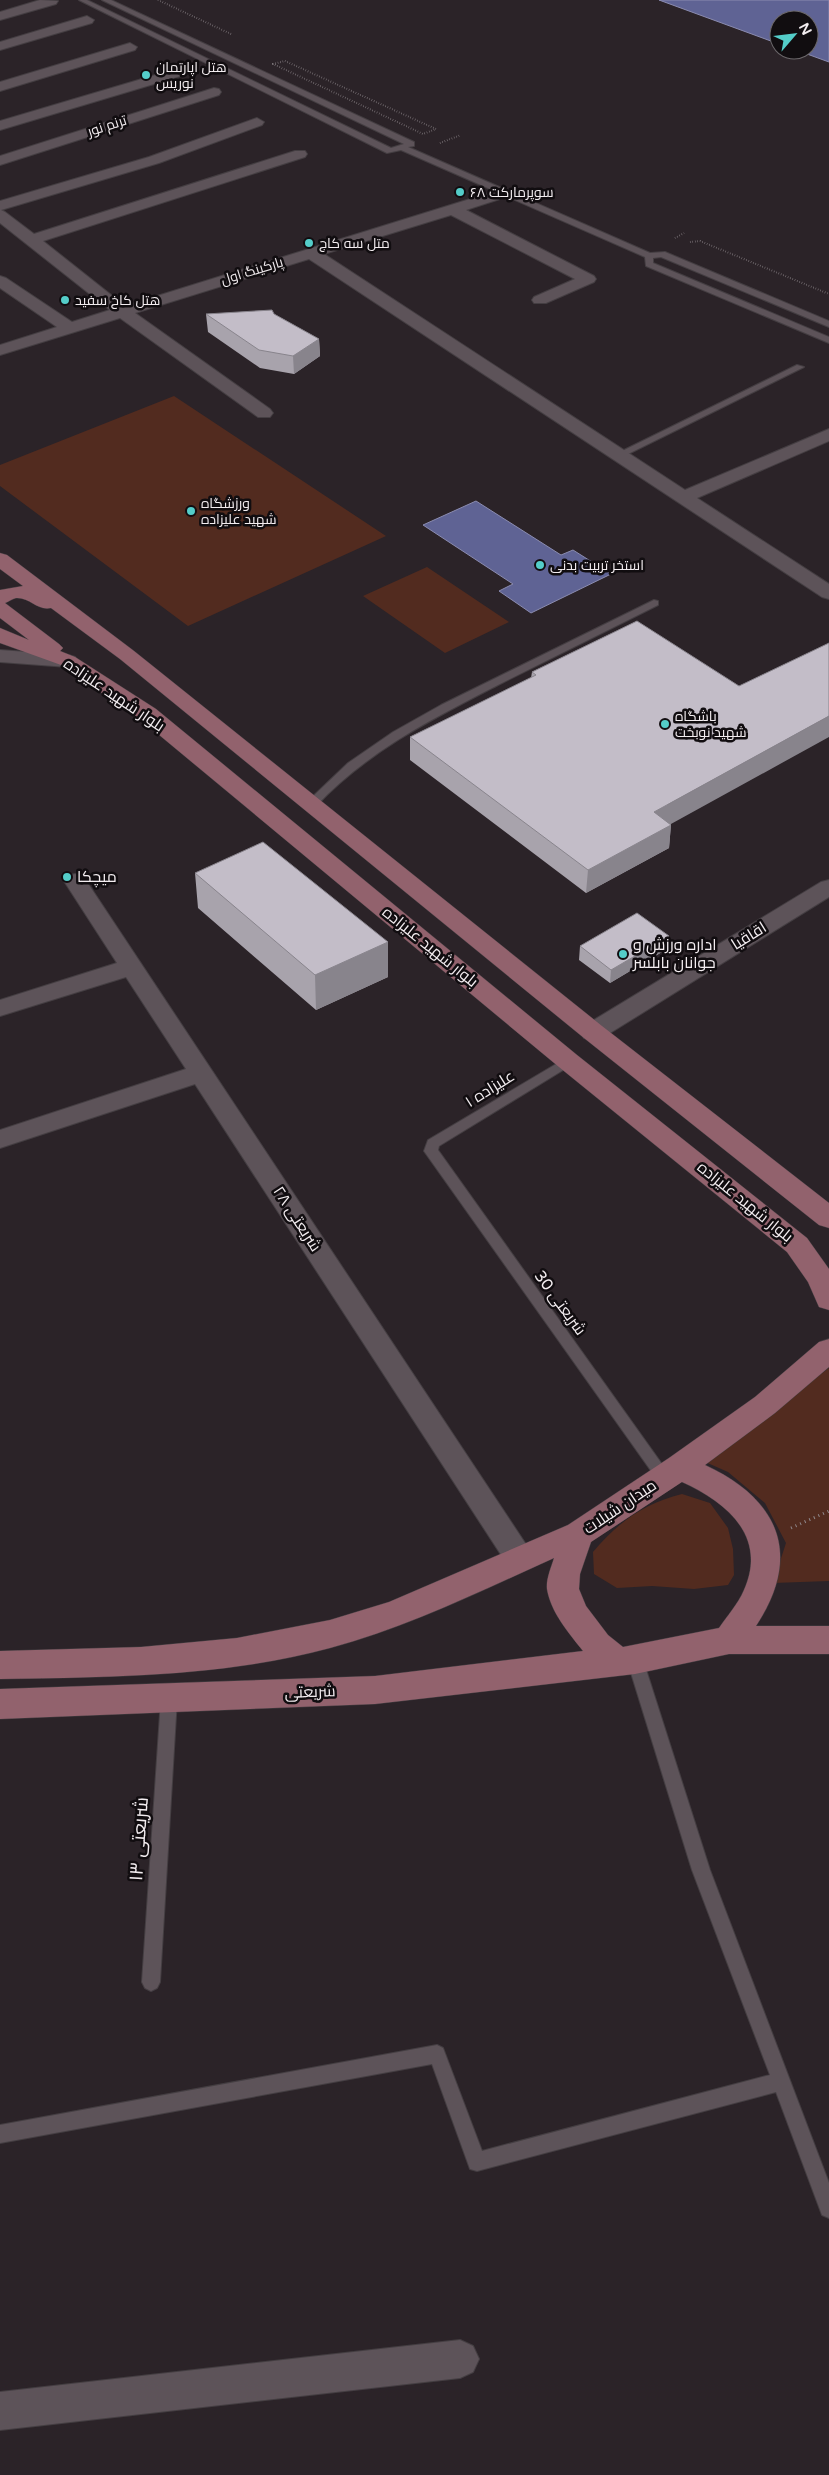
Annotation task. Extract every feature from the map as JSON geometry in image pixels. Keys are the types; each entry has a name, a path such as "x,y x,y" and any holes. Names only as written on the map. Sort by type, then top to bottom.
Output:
{"main road":[{"path":"0,559 127,655 593,1032 829,1218"},
{"path":"0,598 14,592 32,594 76,625 127,655"},
{"path":"0,608 68,661"},
{"name":"بلوار شهید علیزاده","path":"0,634 11,641 68,661 148,714 568,1061 797,1245 820,1278 829,1299"},
{"name":"میدان شیلات","path":"626,1660 597,1645 573,1614 563,1589 564,1574 579,1534 672,1473 765,1405 829,1350"},
{"path":"672,1473 712,1481 734,1495 757,1522 767,1558 762,1585 730,1640"},
{"path":"0,1665 122,1663 250,1650 308,1638 373,1621 579,1534"},
{"path":"626,1660 730,1640 829,1640"},
{"name":"شریعتی","path":"0,1704 374,1690 626,1660"}],"street":[{"path":"0,16 51,1"},
{"path":"0,46 87,20"},
{"path":"0,87 130,47"},
{"path":"0,126 179,72"},
{"name":"ترنم نور","path":"0,161 214,92"},
{"path":"0,206 154,160 257,122"},
{"path":"39,244 300,154"},
{"path":"39,244 283,173"},
{"name":"پارکینگ اول","path":"0,350 504,193"},
{"path":"452,209 588,279 540,300"},
{"path":"0,215 39,244 122,312 264,413"},
{"path":"311,253 829,594"},
{"path":"0,281 70,328"},
{"path":"683,498 829,434"},
{"path":"0,656 68,661"},
{"name":"شریعتی ۲۸","path":"75,881 519,1558"},
{"name":"اقاقیا","path":"593,1032 829,887"},
{"path":"0,1008 131,966"},
{"path":"0,1139 201,1073"},
{"path":"0,2411 460,2359"}],"lane":[{"path":"82,0 390,151 411,144 105,0"},
{"path":"215,65 232,60"},
{"path":"401,147 649,256 662,254 827,323"},
{"path":"649,256 649,264 829,340"},
{"path":"808,332 827,323"},
{"path":"619,456 800,366"},
{"path":"312,803 322,791 366,755 413,724 654,603"},
{"name":"علیزاده ۱","path":"430,1147 433,1143 568,1061"},
{"name":"شریعتی 30","path":"430,1147 432,1155 672,1473"},
{"path":"626,1660 779,2082 829,2208"},
{"name":"شریعتی ۱۳","path":"151,1982 169,1699"},
{"path":"0,2134 437,2054 477,2162 779,2082"}],"path":[{"path":"158,0 231,34"},
{"path":"688,248 690,242 700,241 829,294"},
{"path":"763,1541 829,1511"}],"shaded area":[{"name":"ورزشگاه شهید علیزاده","path":"174,396 386,536 188,626 0,486 0,465"},
{"path":"427,567 509,622 445,653 363,596"},
{"path":"829,1368 829,1581 773,1583 786,1543 765,1503 728,1472 703,1461"},
{"path":"682,1494 710,1503 728,1528 733,1549 734,1575 728,1585 694,1589 652,1586 617,1588 594,1574 593,1552 602,1541 622,1523 644,1508"}],"water":[{"path":"659,0 829,0 829,62 819,58 819,10 769,10 769,40"},
{"name":"استخر تربیت بدنی","path":"476,501 561,555 573,550 611,574 531,613 499,591 513,584 423,525"}],"building":[{"path":"272,310 274,314 319,339 293,356 259,350 206,314"},
{"path":"637,621 739,686 829,643 829,716 654,812 671,825 588,870 410,737 536,675 532,672"},
{"path":"263,842 388,942 315,975 195,873"},
{"path":"637,913 669,936 611,970 580,946"}],"place":[{"name":"هتل اپارتمان نوريس","path":"146,75"},
{"name":"سوپرمارکت ۶۸","path":"460,192"},
{"name":"متل سه کاج","path":"309,243"},
{"name":"هتل کاخ سفید","path":"65,300"},
{"name":"ورزشگاه شهید علیزاده","path":"191,511"},
{"name":"استخر تربیت بدنی","path":"540,565"},
{"name":"باشگاه شهید نوبخت","path":"665,724"},
{"name":"میچکا","path":"67,877"},
{"name":"اداره ورزش و جوانان بابلسر","path":"623,954"}]}
